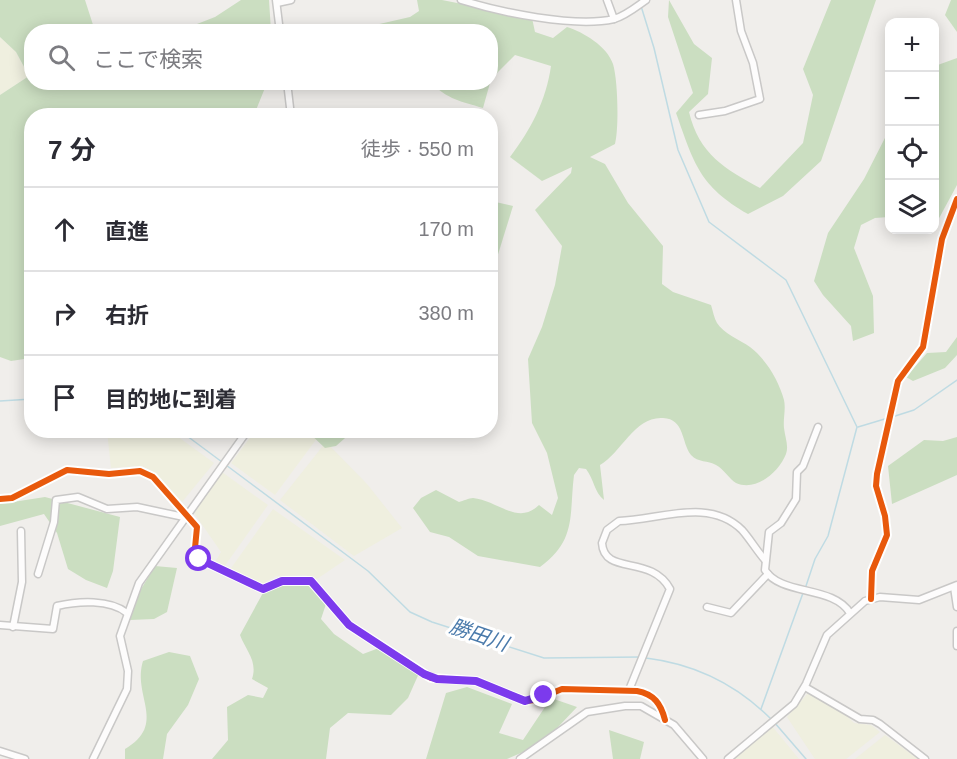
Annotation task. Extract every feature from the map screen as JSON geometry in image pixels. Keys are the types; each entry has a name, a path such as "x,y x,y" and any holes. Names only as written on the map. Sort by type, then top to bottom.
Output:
{"street":[{"path":"279,24 276,1 291,0"},
{"path":"461,0 515,13 570,20 614,19 646,0"},
{"path":"607,0 614,19"},
{"path":"699,115 725,111 760,99 753,63 741,31 735,0"},
{"path":"288,90 290,108"},
{"path":"871,599 872,571 887,535 885,516 876,486 877,474 898,381 923,347 942,239 957,199"},
{"path":"818,427 803,466 797,472 796,499 781,523 769,532 765,560 768,574 775,580 838,601 850,613"},
{"path":"93,759 127,689 128,670 120,636 142,577 242,438"},
{"path":"0,499 12,498 67,470 109,474 140,471 153,477 197,527 195,552 199,559 263,589 282,581 311,581 349,625 431,678 476,681 525,701 536,700 562,689 645,692 653,697 663,710 665,720"},
{"path":"38,574 54,522 56,500 78,496 107,509 137,507 185,516"},
{"path":"629,690 669,589 654,572 642,566 613,562 605,556 602,543 612,525 619,521 690,511 714,515 743,531 765,560"},
{"path":"13,627 22,582 21,531"},
{"path":"707,607 731,613 768,574"},
{"path":"728,759 794,704 805,687 827,635 850,613 871,599 919,600 956,586 957,607"},
{"path":"0,625 53,629 57,606 66,604 114,604 127,613"},
{"path":"957,631 957,646"},
{"path":"805,687 860,719 873,720 880,724 925,759"},
{"path":"520,759 587,712 625,706 641,706 674,725 703,759"},
{"path":"0,751 25,759"}],"green space":[{"path":"0,0 85,0 93,24 24,24 24,67 16,52 0,37"},
{"path":"241,0 269,0 271,24 197,24 215,17"},
{"path":"417,0 442,0 532,18 535,32 553,38 567,27 587,36 606,51 613,64 616,81 615,144 590,157 605,164 628,203 663,246 662,284 673,292 711,305 720,327 756,352 779,385 785,407 784,425 787,451 783,461 766,479 751,485 736,483 713,463 691,455 682,432 675,422 663,418 653,419 637,429 600,465 604,500 586,469 579,468 574,475 571,515 566,537 552,557 540,567 478,556 449,537 430,532 413,508 421,498 436,490 459,502 473,498 515,513 531,511 539,505 552,515 558,498 547,453 532,423 528,359 542,327 555,285 562,246 535,210 571,173 572,167 542,181 510,157 525,136 536,114 549,79 551,66 515,55 498,72 498,24 379,24 410,17 419,11"},
{"path":"669,0 694,44 712,58 708,94 689,112 693,127 699,139 715,159 760,188 803,143 813,95 803,69 831,0 876,0 821,161 783,196 748,214 732,204 708,183 694,160 682,131 676,113 693,93 668,17"},
{"path":"951,0 957,0 957,32 945,15"},
{"path":"0,37 16,52 24,67 24,79 0,95"},
{"path":"957,58 957,185 939,218 939,72 939,65"},
{"path":"24,79 24,90 264,90 257,108 24,108 24,359 11,361 0,357 0,95"},
{"path":"440,90 488,90 483,108 449,96"},
{"path":"885,138 885,217 875,218 861,225 854,248 873,296 874,333 853,341 851,326 823,295 814,281 828,233 864,179"},
{"path":"498,203 513,206 498,254"},
{"path":"957,337 957,355 945,368 913,381 906,377 927,353 946,352"},
{"path":"957,437 957,475 892,504 888,466 924,440 943,441"},
{"path":"108,438 180,438 214,463 182,502 154,473 142,466 111,468"},
{"path":"250,438 317,438 275,495 231,463"},
{"path":"314,438 345,438 336,446 325,448"},
{"path":"326,442 367,484 402,528 354,556 280,500"},
{"path":"222,472 268,505 224,567 215,562 221,552 194,513"},
{"path":"45,497 120,517 113,571 107,588 86,580 68,569 57,533 44,514 0,526 0,504"},
{"path":"273,509 345,560 317,579 305,575 276,576 262,584 253,584 229,571"},
{"path":"155,566 177,568 167,612 154,619 130,620 135,599"},
{"path":"286,584 308,585 326,604 321,619 334,634 363,654 379,648 420,671 408,698 391,715 348,713 330,728 326,759 212,759 228,740 227,707 248,695 263,698 268,688 252,679 254,667 240,635 264,591"},
{"path":"169,652 190,656 199,679 188,705 167,734 163,759 125,759 125,749 138,739 147,719 141,674 143,661"},
{"path":"467,687 512,704 499,733 523,740 551,698 577,707 542,744 507,759 426,759 446,693"},
{"path":"809,692 844,713 854,723 871,725 880,732 846,759 815,759 787,717"},
{"path":"772,726 799,759 730,759"},
{"path":"609,730 644,742 640,759 613,759"},
{"path":"885,735 918,759 855,759"}],"waterway":[{"path":"641,6 654,48 678,150 709,222 786,280 857,427 828,536 815,559 805,589"},
{"path":"892,417 914,410 957,380"},
{"name":"勝田川","path":"0,401 24,400"},
{"path":"858,427 888,418"},
{"name":"勝田川","path":"190,438 222,462"},
{"name":"勝田川","path":"226,465 368,571 410,612 432,622 544,658 641,657"},
{"path":"761,709 803,593"},
{"name":"勝田川","path":"646,658 681,665 714,678 744,696 771,719"},
{"name":"勝田川","path":"774,722 806,759"}],"cycle path":[{"path":"871,599 872,571 887,535 885,516 876,486 877,474 898,381 923,347 942,239 957,199"},
{"path":"0,499 12,498 67,470 109,474 140,471 153,477 197,527 195,548 199,559 263,589 282,581 311,581 349,625 431,678 476,681 525,701 535,700 562,689 637,691 656,701 665,720"}],"route":[{"path":"199,559 263,589 282,581 311,581 349,625 431,678 476,681 525,701 536,700 544,695"}]}
